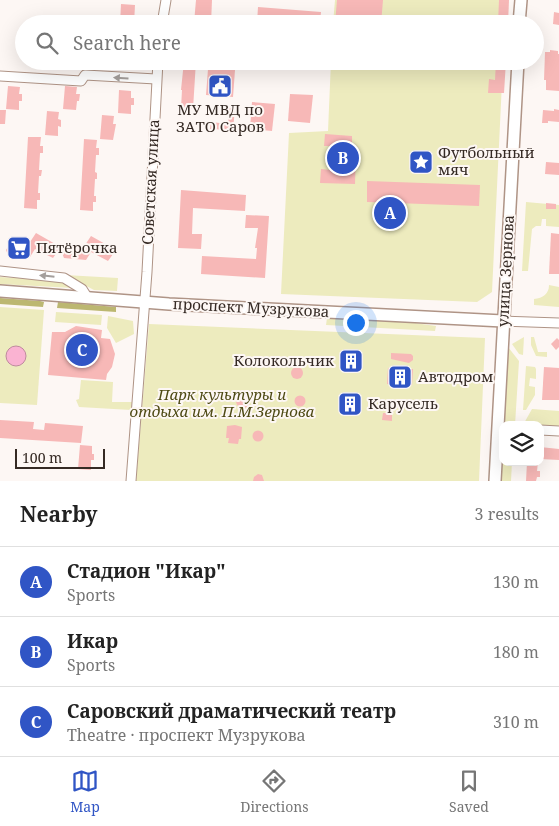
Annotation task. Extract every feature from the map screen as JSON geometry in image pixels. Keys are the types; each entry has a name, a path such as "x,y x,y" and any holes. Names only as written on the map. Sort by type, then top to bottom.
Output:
{"main road":[{"path":"520,15 521,0"},
{"name":"улица Зернова","path":"495,481 517,70"},
{"name":"проспект Музрукова","path":"0,291 144,302 503,320"}],"street":[{"path":"164,15 166,0"},
{"name":"Советская улица","path":"131,481 144,302 157,70"},
{"path":"0,76 81,81 85,75 156,80"},
{"path":"0,271 64,278 82,290 87,297"},
{"path":"503,320 559,323"},
{"path":"544,430 559,431"},
{"path":"544,436 559,437"}],"green space":[{"path":"335,0 506,0 505,15 334,15"},
{"path":"331,70 503,70 492,292 477,302 281,294 289,133 328,131"},
{"path":"526,202 559,205 559,227 546,226 546,219 542,219 541,226 536,226 532,229 528,271 522,271"},
{"path":"65,275 118,278 117,291 94,290"},
{"path":"0,277 63,281 73,288 0,284"},
{"path":"549,285 559,287 559,307 534,305 534,299 545,295"},
{"path":"0,307 44,310 37,405 0,403"},
{"path":"56,312 102,315 101,325 55,322"},
{"path":"108,316 133,321 134,334 116,343 107,328"},
{"path":"327,318 436,326 435,331 326,325"},
{"name":"Парк культуры и отдыха им. П.М.Зернова","path":"149,324 485,338 479,481 136,481"},
{"path":"524,337 523,355 519,354 512,344"},
{"path":"531,337 534,337 538,352 547,352 547,357 536,356 531,345"},
{"path":"508,347 519,361 515,421 503,421"},
{"path":"526,366 535,367 536,369 536,379 530,378 529,386 535,387 535,395 526,410 523,410"},
{"path":"81,380 113,382 112,402 132,402 131,410 79,407 76,400 79,399"},
{"path":"532,409 559,411 559,428 544,427 544,421 525,421"},
{"path":"501,466 512,466 511,481 500,481"}],"shaded area":[{"path":"0,298 44,302 43,307 0,304"},
{"path":"58,302 116,307 116,312 57,308"},
{"path":"16,346 23,349 26,356 23,363 16,366 9,363 6,356 9,349"}],"building":[{"path":"196,0 212,0 211,15 195,15"},
{"path":"337,0 383,0 382,15 336,15"},
{"path":"499,0 509,0 508,15 498,15"},
{"path":"121,4 135,5 134,15 120,15"},
{"path":"258,7 321,12 321,15 258,15"},
{"path":"554,12 559,13 559,25 553,24"},
{"path":"550,50 558,51 559,54 559,91 546,90 546,80 544,80 545,52 550,52"},
{"path":"183,70 195,70 193,109 181,108"},
{"path":"208,70 235,70 233,97 206,95"},
{"path":"496,70 505,70 504,93 488,93 489,79 495,80"},
{"path":"8,86 20,87 19,94 22,94 22,101 19,101 19,110 6,109"},
{"path":"65,86 77,87 76,94 80,94 76,110 63,109"},
{"path":"119,90 131,91 134,105 131,105 131,114 118,113"},
{"path":"290,94 313,95 310,123 288,121"},
{"path":"252,102 275,104 272,131 250,129"},
{"path":"229,108 235,108 233,130 210,129 211,122 228,124"},
{"path":"554,109 559,110 559,122 548,121 548,123 542,123 543,110 554,111"},
{"path":"0,110 6,110 5,124 0,124"},
{"path":"47,111 59,112 58,119 61,120 61,127 58,126 58,136 45,135"},
{"path":"102,115 114,116 113,124 116,124 113,140 100,139"},
{"path":"325,134 352,136 352,148 356,148 355,184 320,183 321,169 330,170 331,146 324,146"},
{"path":"28,137 41,137 40,146 43,146 43,153 40,153 39,170 42,170 41,176 39,176 38,193 40,193 40,200 37,200 37,209 24,208"},
{"path":"84,139 97,140 96,148 99,148 99,155 96,155 95,172 97,173 97,179 95,179 94,196 96,196 96,202 93,202 93,211 80,210"},
{"path":"546,162 559,163 559,175 545,174"},
{"path":"367,181 480,185 479,206 367,202"},
{"path":"181,190 246,195 245,211 193,208 192,234 202,234 201,249 178,248"},
{"path":"546,203 556,204 556,209 546,209"},
{"path":"246,215 269,216 265,278 201,274 202,256 256,259 257,248 255,248 258,228 245,228"},
{"path":"36,233 64,249 68,244 85,245 91,236 116,250 108,261 91,252 86,260 64,258 60,248 53,258 35,249 30,257 8,255 6,250 12,240 30,242"},
{"path":"551,233 559,234 559,274 549,274"},
{"path":"76,326 102,330 101,338 110,339 115,354 106,380 48,375 52,332 65,332"},
{"path":"557,338 559,340 559,347 556,350 551,344"},
{"path":"391,353 411,354 413,360 409,363 391,359"},
{"name":"Колокольчик","path":"352,358 356,362 352,366 348,362"},
{"path":"295,367 299,367 303,373 299,379 295,379 291,375 291,371"},
{"path":"544,367 559,368 559,400 542,400"},
{"name":"Автодром","path":"388,368 413,369 412,385 387,384"},
{"path":"243,394 248,396 250,401 248,406 243,408 238,406 236,401 238,396"},
{"path":"298,396 302,396 305,401 304,405 298,406 295,403 295,399"},
{"path":"383,413 392,413 392,421 382,420"},
{"path":"0,420 34,422 33,429 44,430 45,423 83,426 81,443 0,438"},
{"path":"235,425 242,427 241,439 239,439 238,444 228,443 229,438 226,438 227,426"},
{"path":"256,431 260,431 263,436 262,440 256,441 253,438 253,434"},
{"path":"80,445 92,446 94,460 91,460 91,470 78,469"},
{"path":"544,447 559,449 559,460 544,459"},
{"path":"527,466 538,466 537,471 540,471 540,477 537,477 536,481 526,481"},
{"path":"258,474 262,475 264,481 253,481 254,477"}],"place":[{"name":"МУ МВД по ЗАТО Саров","path":"220,86"},
{"name":"Икар","path":"343,158"},
{"name":"Футбольный мяч","path":"421,162"},
{"name":"Стадион \"Икар\"","path":"390,213"},
{"name":"Пятёрочка","path":"19,248"},
{"name":"Саровский драматический театр","path":"82,350"},
{"name":"Колокольчик","path":"351,361"},
{"name":"Автодром","path":"400,377"},
{"name":"Карусель","path":"350,404"}]}
